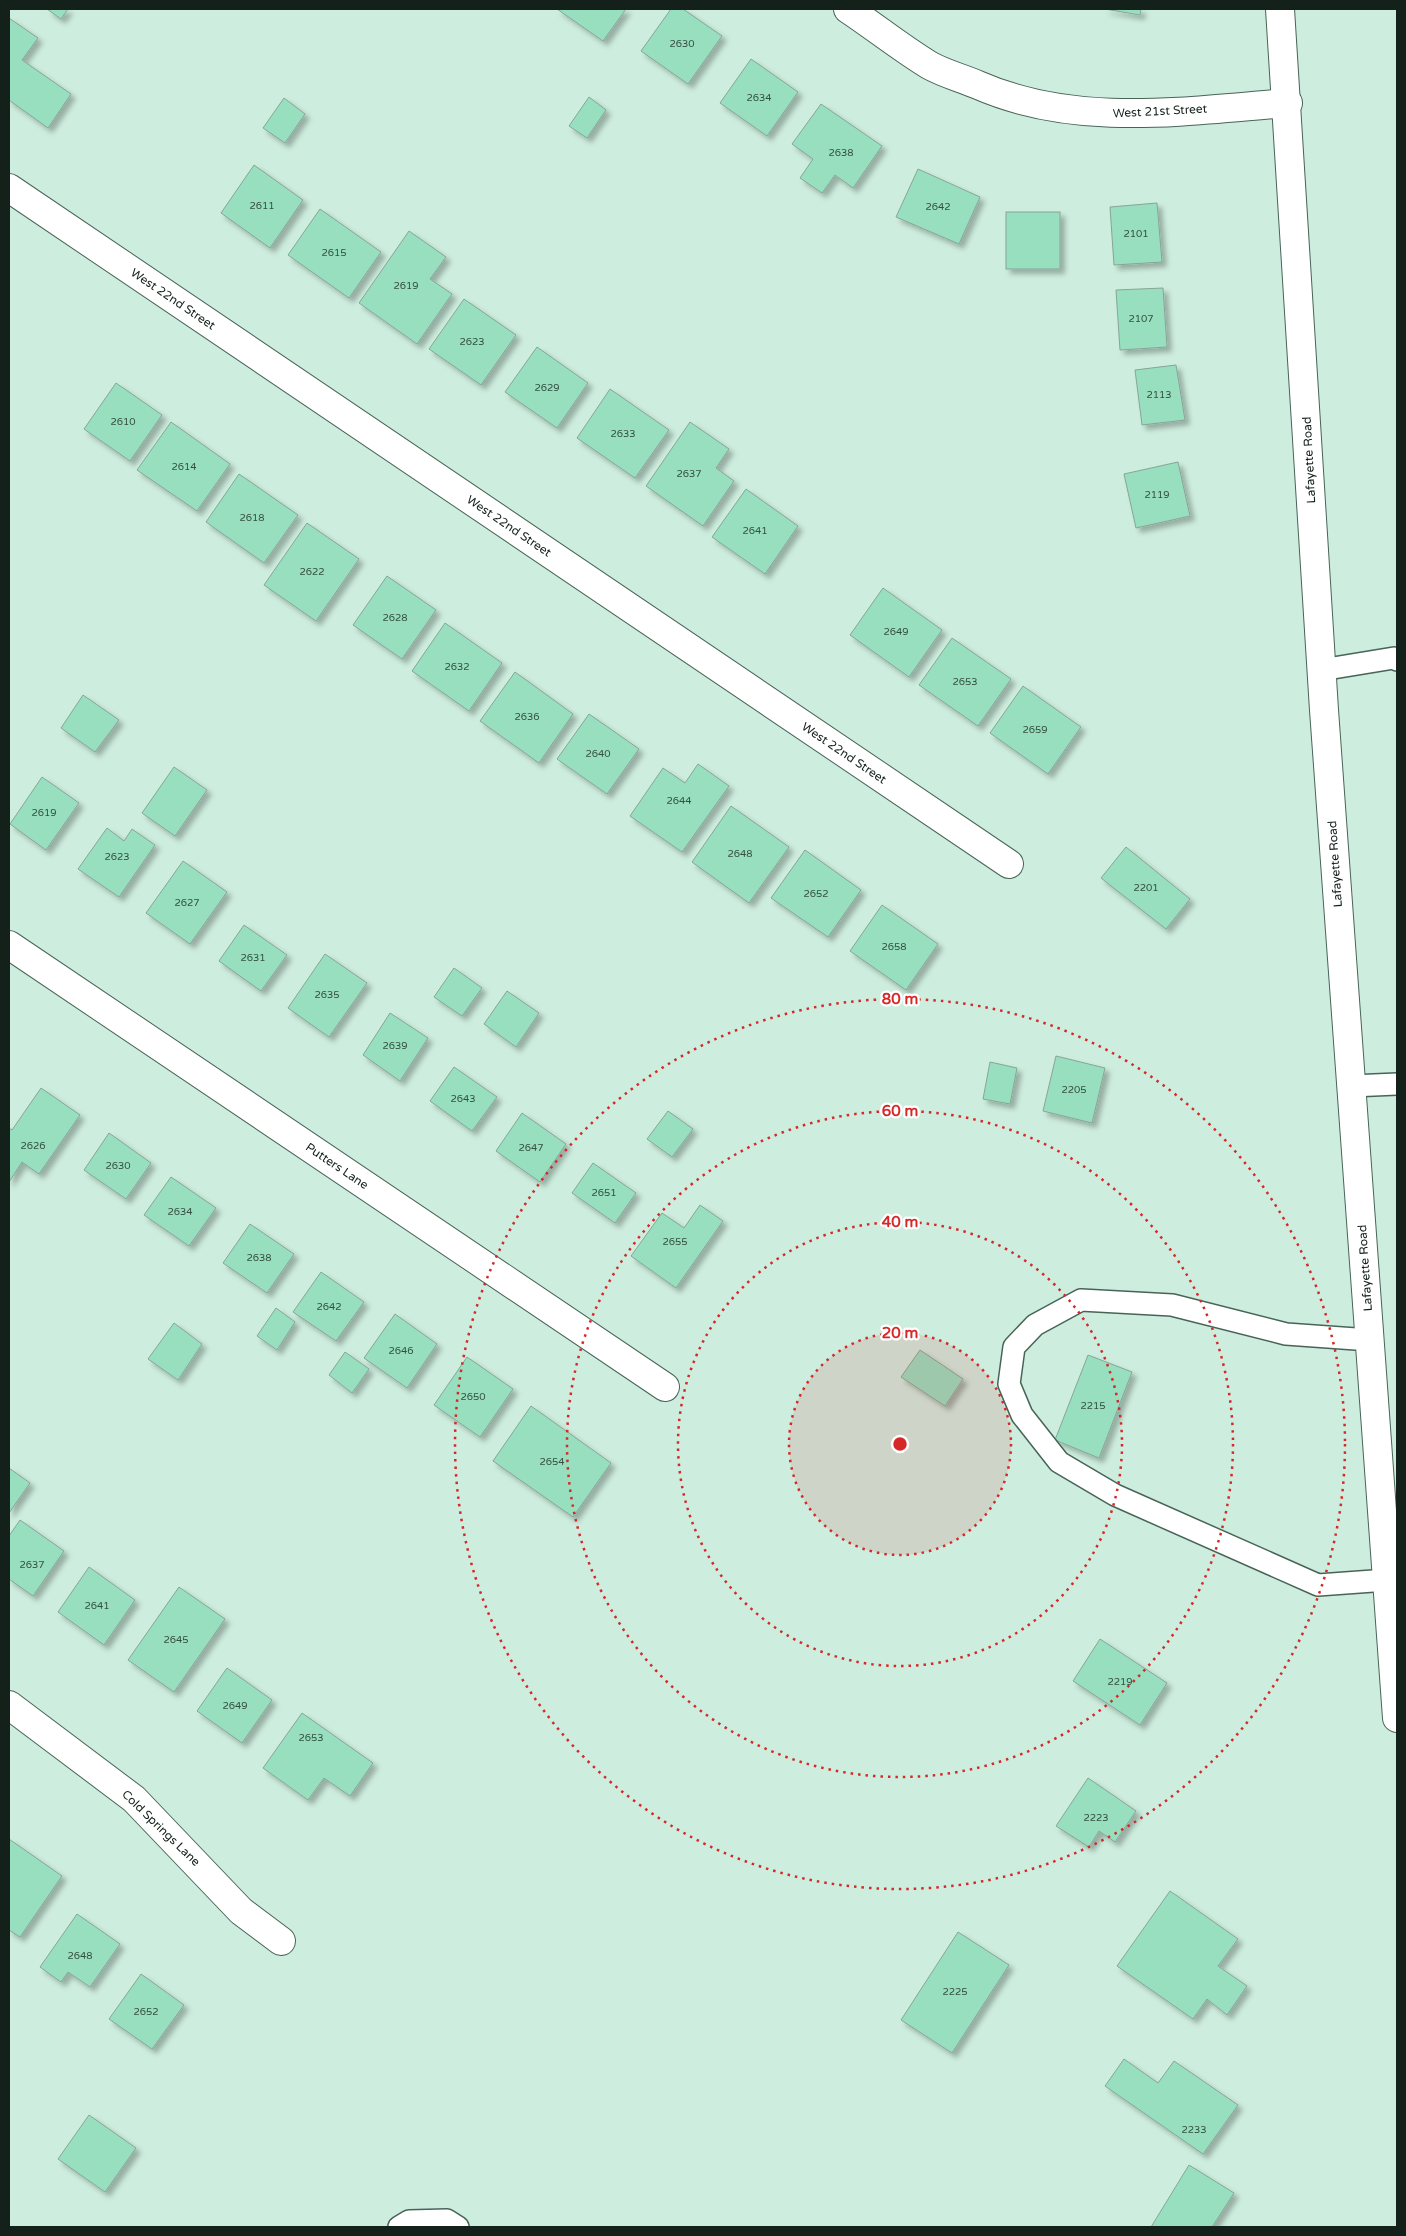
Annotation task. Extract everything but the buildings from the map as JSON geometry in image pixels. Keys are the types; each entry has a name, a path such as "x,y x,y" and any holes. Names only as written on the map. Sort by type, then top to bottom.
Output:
{"street":[{"name":"West 21st Street","path":"848,9 929,64 944,72 992,92 1040,106 1109,114 1143,114 1288,103"},
{"name":"Lafayette Road","path":"1280,9 1288,103 1322,670 1397,1718"},
{"name":"West 22nd Street","path":"9,188 1009,864"},
{"name":"Putters Lane","path":"9,945 665,1387"},
{"name":"Cold Springs Lane","path":"9,1705 134,1799 241,1911 280,1942"}],"lane":[{"path":"1322,670 1394,658 1397,660"},
{"path":"1351,1086 1397,1084"},
{"path":"1370,1340 1286,1334 1172,1305 1081,1300 1035,1325 1014,1347 1009,1384 1022,1415 1059,1462 1115,1496 1318,1585 1387,1580"},
{"path":"399,2227 408,2221 447,2220 458,2227"}]}
